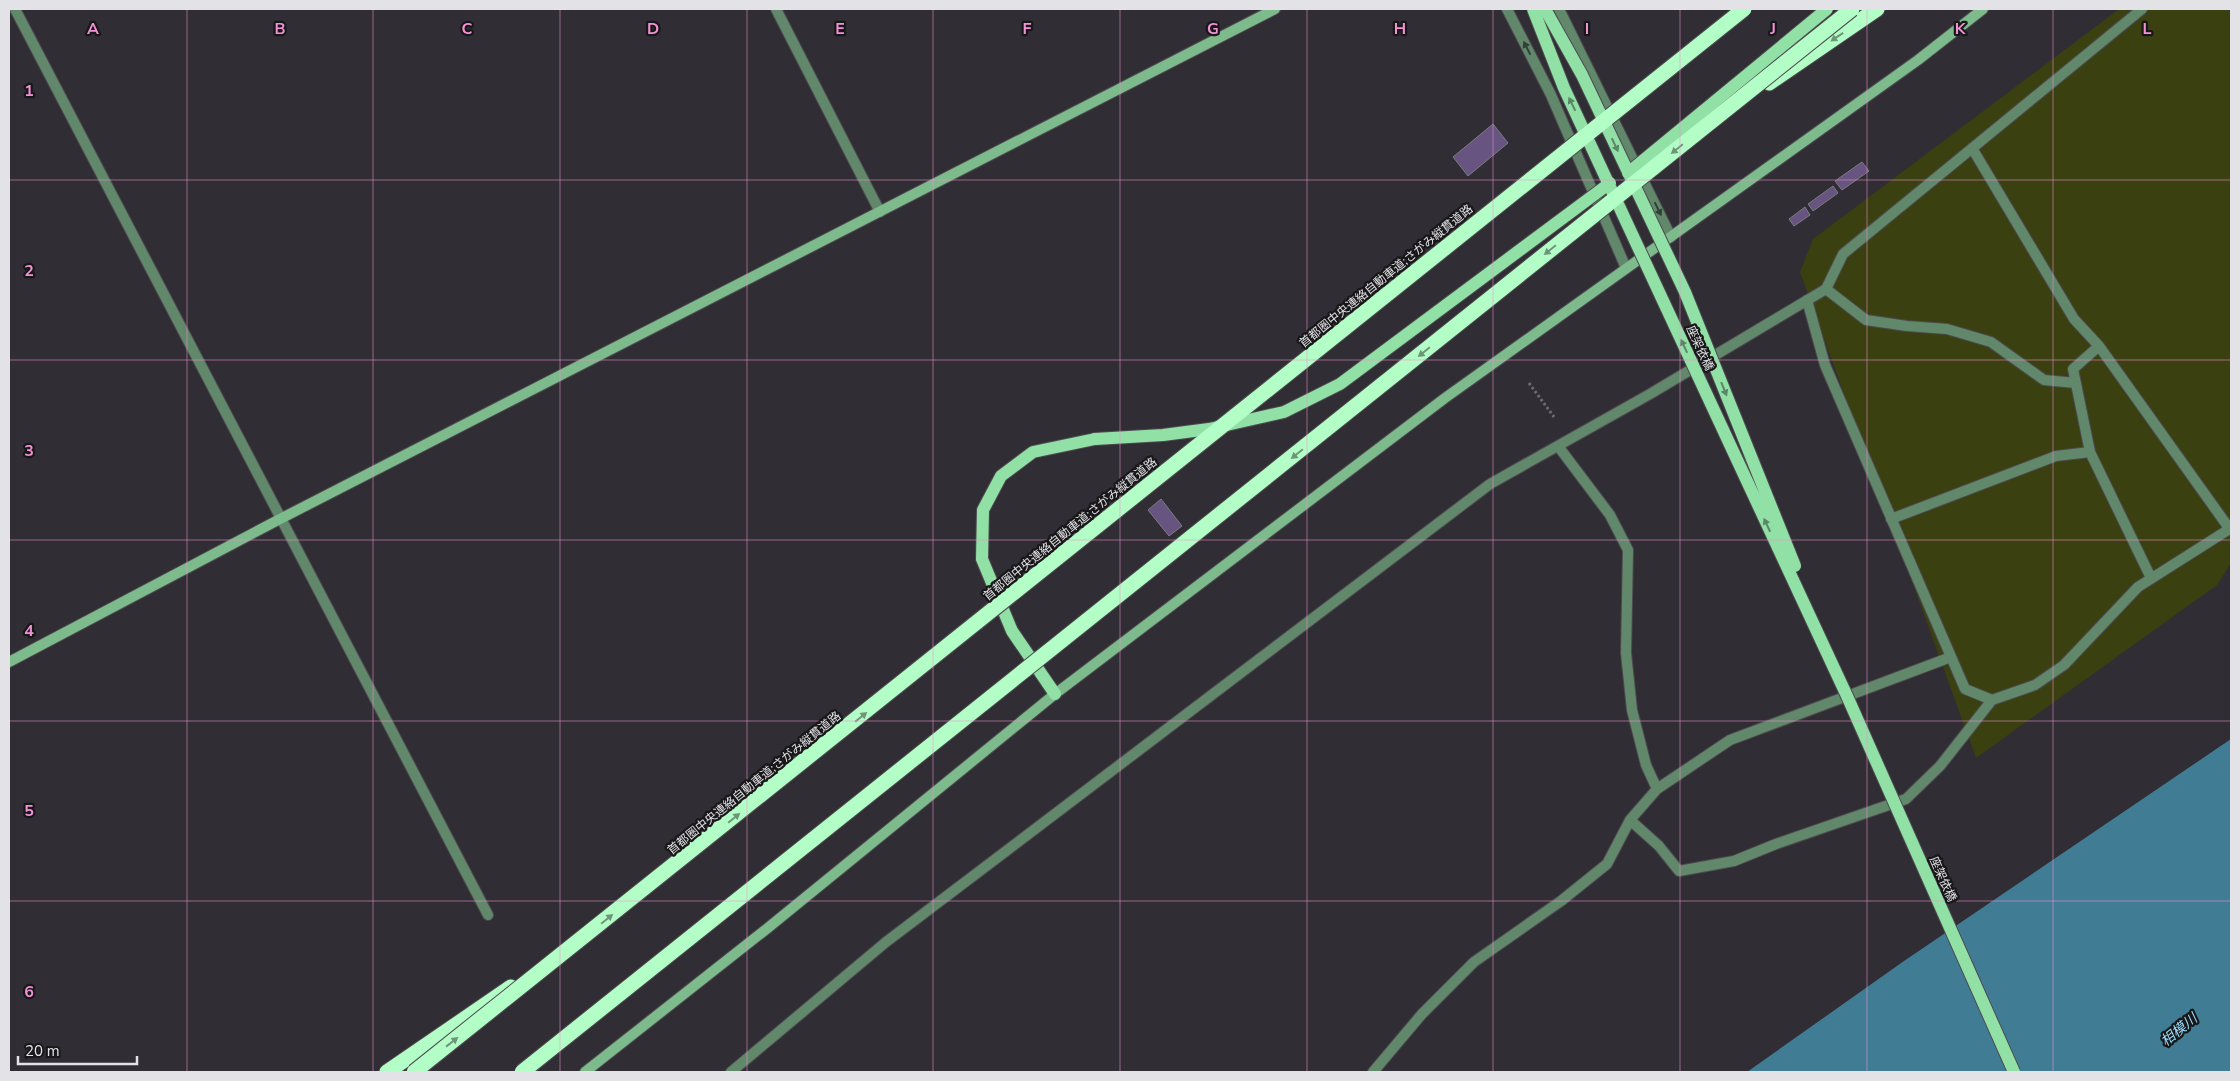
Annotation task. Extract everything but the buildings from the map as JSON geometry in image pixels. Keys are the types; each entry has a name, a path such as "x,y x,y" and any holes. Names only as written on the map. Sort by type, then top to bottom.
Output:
{"highway":[{"name":"首都圏中央連絡自動車道;さがみ縦貫道路","path":"414,1072 1744,9"},
{"path":"522,1072 1852,9"},
{"path":"1700,131 1877,9"},
{"path":"387,1072 581,939"}],"main road":[{"name":"座架依橋","path":"1533,9 1564,88 1610,183 1667,311 1847,696 2014,1072"},
{"name":"座架依橋","path":"1544,9 1582,75 1685,292 1847,696"},
{"path":"1628,173 1827,9"},
{"path":"1055,694 1012,632 982,559 983,510 1001,476 1033,452 1095,439 1163,435 1209,429 1284,412 1340,384 1610,183"}],"street":[{"path":"15,9 488,915"},
{"path":"776,9 880,212"},
{"path":"9,662 280,519 1275,9"},
{"path":"1508,9 1550,94 1626,268"},
{"path":"1558,9 1671,237"},
{"path":"584,1072 777,920 1055,694 1445,398 1918,60 1983,9"},
{"path":"731,1072 886,942 1490,484 1650,394 1826,289 1843,254 2142,9"},
{"path":"1630,820 1659,846 1680,871 1734,861 1776,844 1906,799 1940,766 1992,700 2034,685 2064,665 2138,587 2230,528 2099,346 2074,319 1972,148"},
{"path":"1826,289 1866,320 1907,326 1947,328 1991,342 2044,380 2076,383"},
{"path":"1807,300 1825,365 1965,689 1992,700"},
{"path":"2099,346 2073,370 2090,452 2151,578"},
{"path":"1558,446 1610,515 1628,550 1626,652 1632,710 1646,765 1657,789"},
{"path":"1891,519 2056,456 2090,452"},
{"path":"1373,1072 1422,1014 1474,962 1561,901 1607,864 1630,820 1657,789 1730,740 1951,657"}],"path":[{"path":"1529,383 1570,439"}],"green space":[{"path":"2119,9 2231,9 2231,563 2217,585 1976,758 1800,272 1813,239"}],"water":[{"name":"相模川","path":"2231,739 2231,1072 1747,1072 1904,961"}]}
